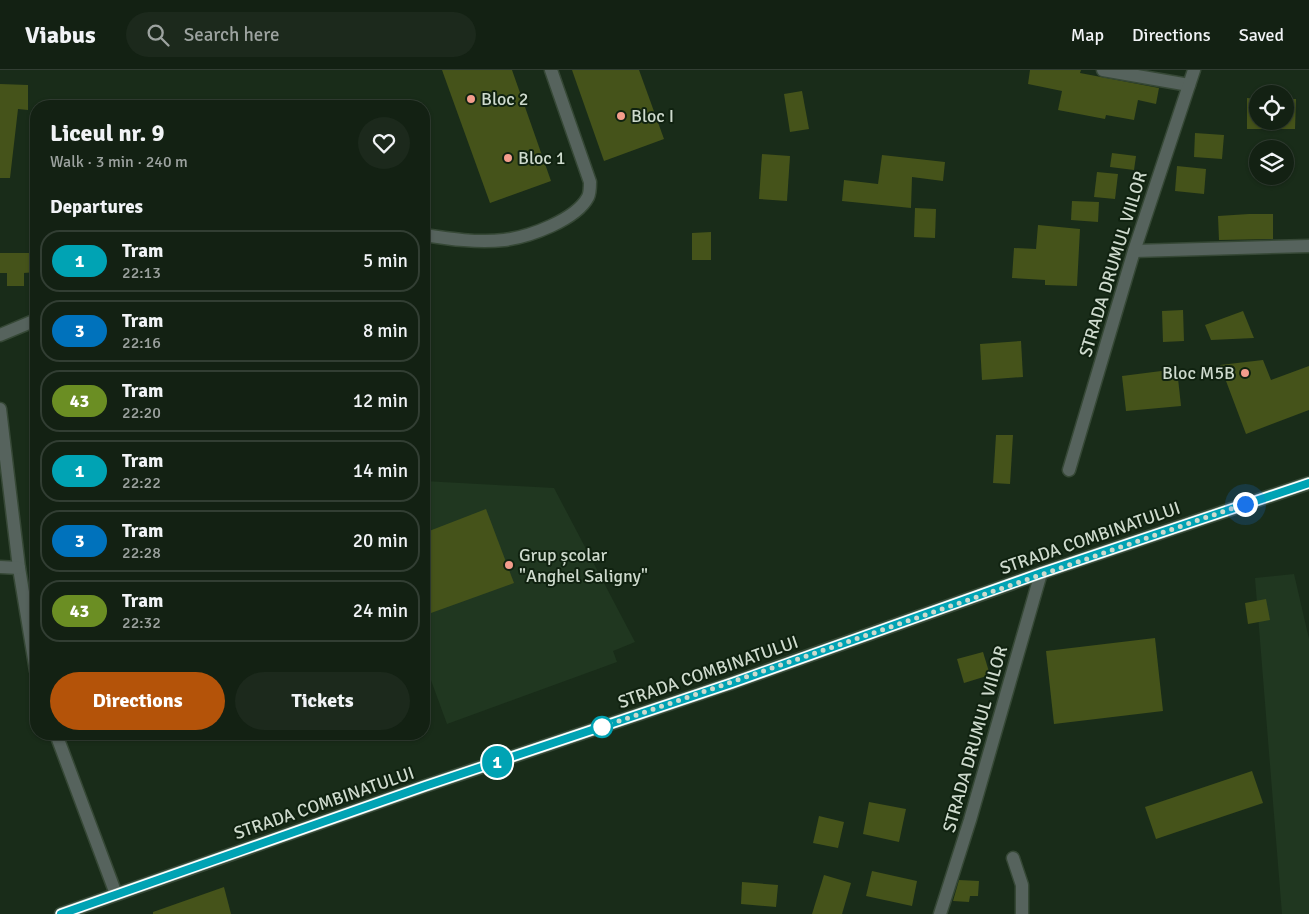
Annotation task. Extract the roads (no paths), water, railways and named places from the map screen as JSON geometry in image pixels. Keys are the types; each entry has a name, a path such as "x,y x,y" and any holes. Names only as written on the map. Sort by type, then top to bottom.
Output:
{"main road":[{"name":"STRADA COMBINATULUI","path":"61,914 425,786 732,683 1041,573 1309,483"}],"street":[{"path":"430,236 464,240 504,240 547,228 581,207 589,196 590,182 551,70"},
{"path":"1103,70 1189,85"},
{"name":"STRADA DRUMUL VIILOR","path":"1069,470 1134,251 1194,70"},
{"path":"1134,251 1309,246"},
{"path":"0,335 30,322"},
{"path":"0,409 19,568 30,635"},
{"path":"0,567 19,568"},
{"name":"STRADA DRUMUL VIILOR","path":"940,914 970,820 1041,573"},
{"path":"58,740 116,894"},
{"path":"1013,858 1022,885 1022,914"}],"tram line":[{"name":"1","path":"61,914 425,786 732,683 1041,573 1309,483"}],"place":[{"name":"Bloc 2","path":"471,99"},
{"name":"Bloc I","path":"621,116"},
{"name":"Bloc 1","path":"508,158"},
{"name":"Bloc M5B","path":"1245,373"},
{"name":"Grup școlar \"Anghel Saligny\"","path":"509,565"}]}
